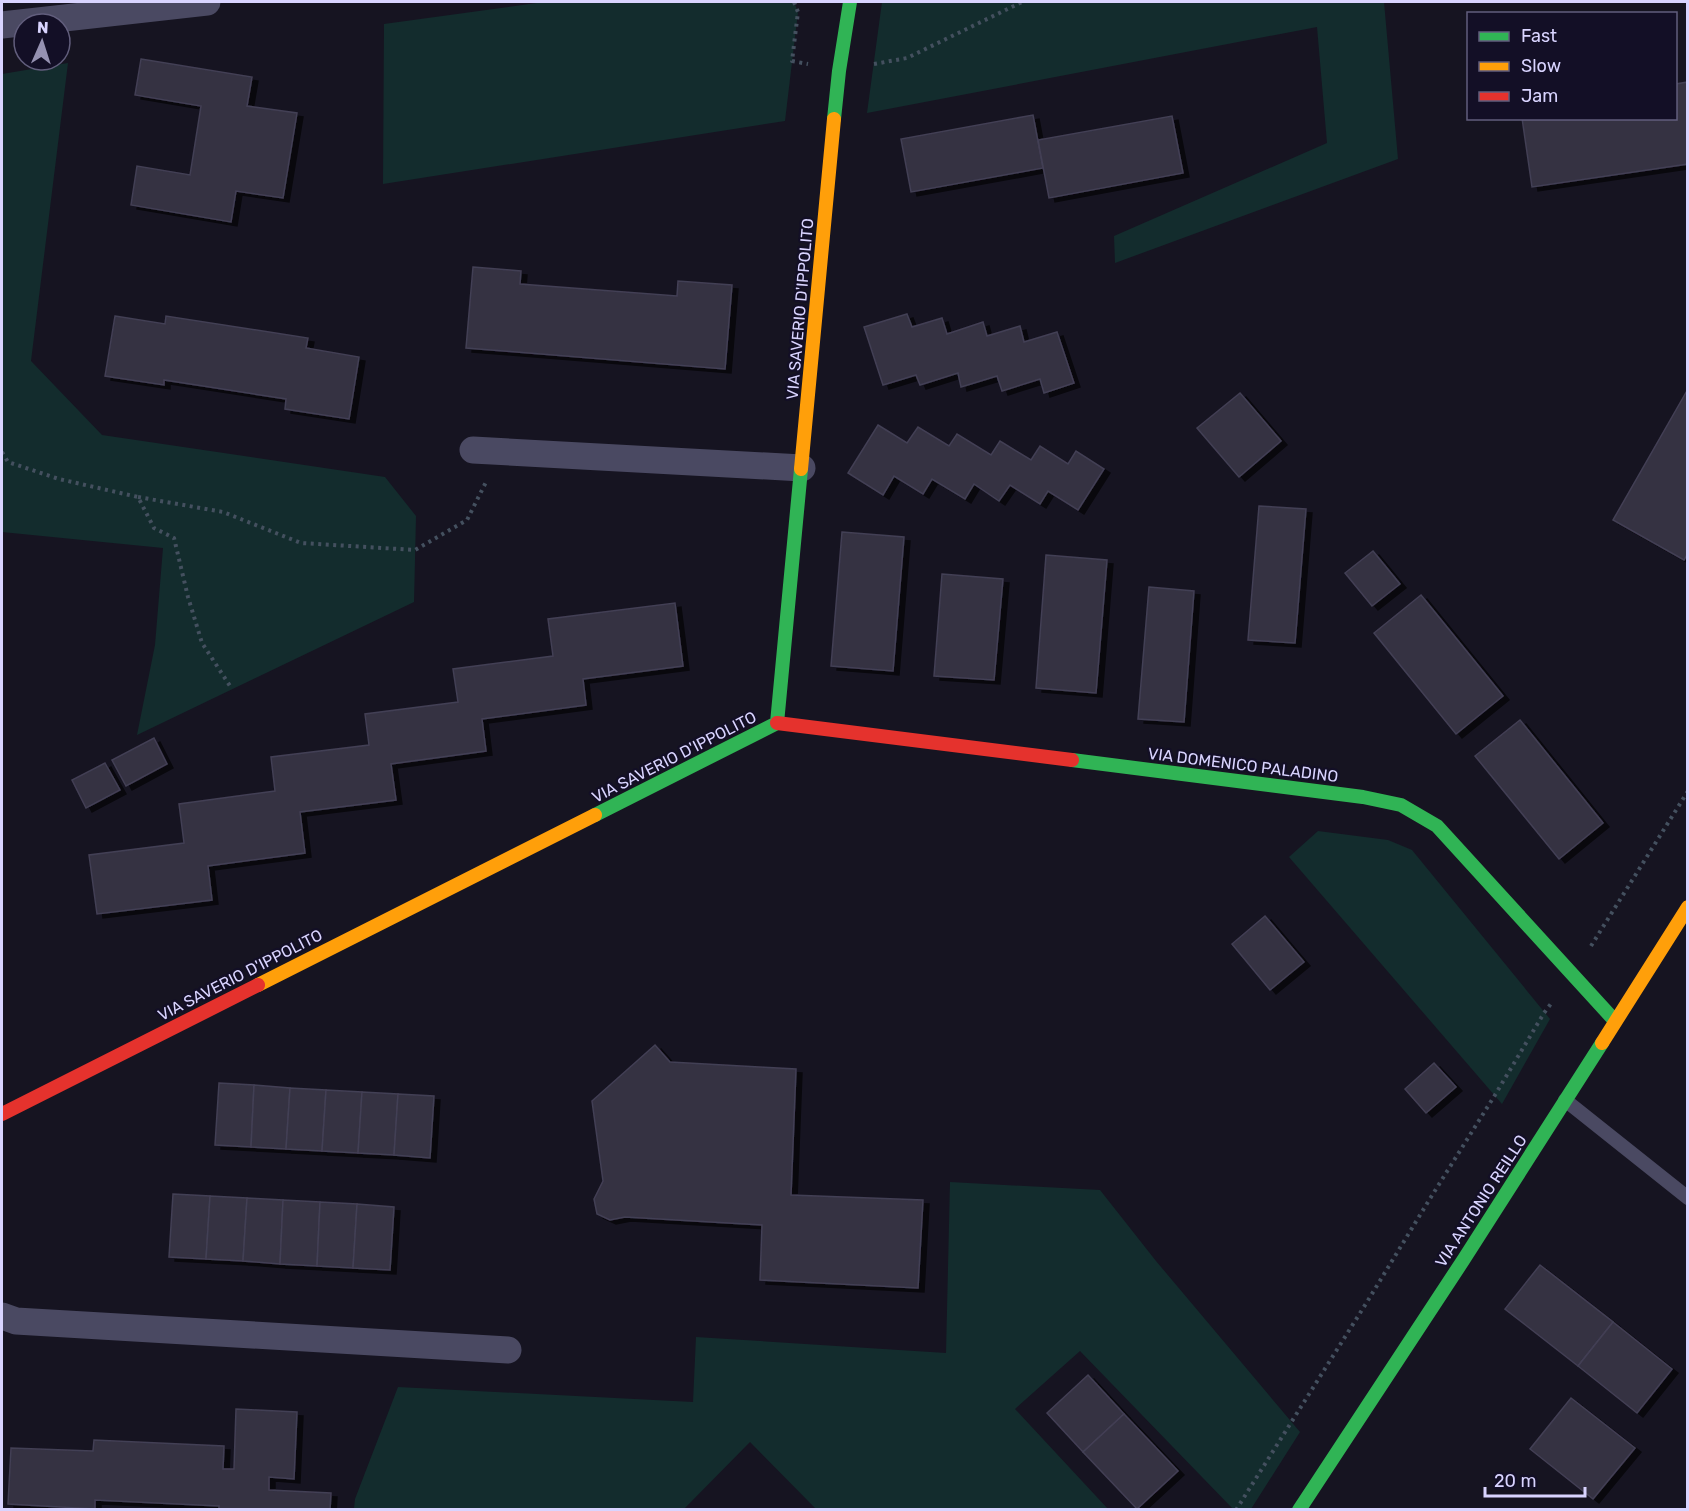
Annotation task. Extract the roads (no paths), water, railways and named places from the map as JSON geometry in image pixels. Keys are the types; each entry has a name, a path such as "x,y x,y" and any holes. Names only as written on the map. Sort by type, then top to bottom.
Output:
{"street":[{"path":"2,25 115,2"},
{"path":"2,25 207,2"},
{"name":"VIA SAVERIO D'IPPOLITO","path":"2,1114 777,723 839,71 850,2"},
{"path":"473,450 801,468"},
{"name":"VIA DOMENICO PALADINO","path":"777,723 1363,797 1401,805 1437,826 1615,1021"},
{"name":"VIA ANTONIO REILLO","path":"1299,1509 1464,1258 1688,907"},
{"path":"2,1316 16,1321 507,1350"}],"lane":[{"path":"1565,1100 1688,1198"}]}
